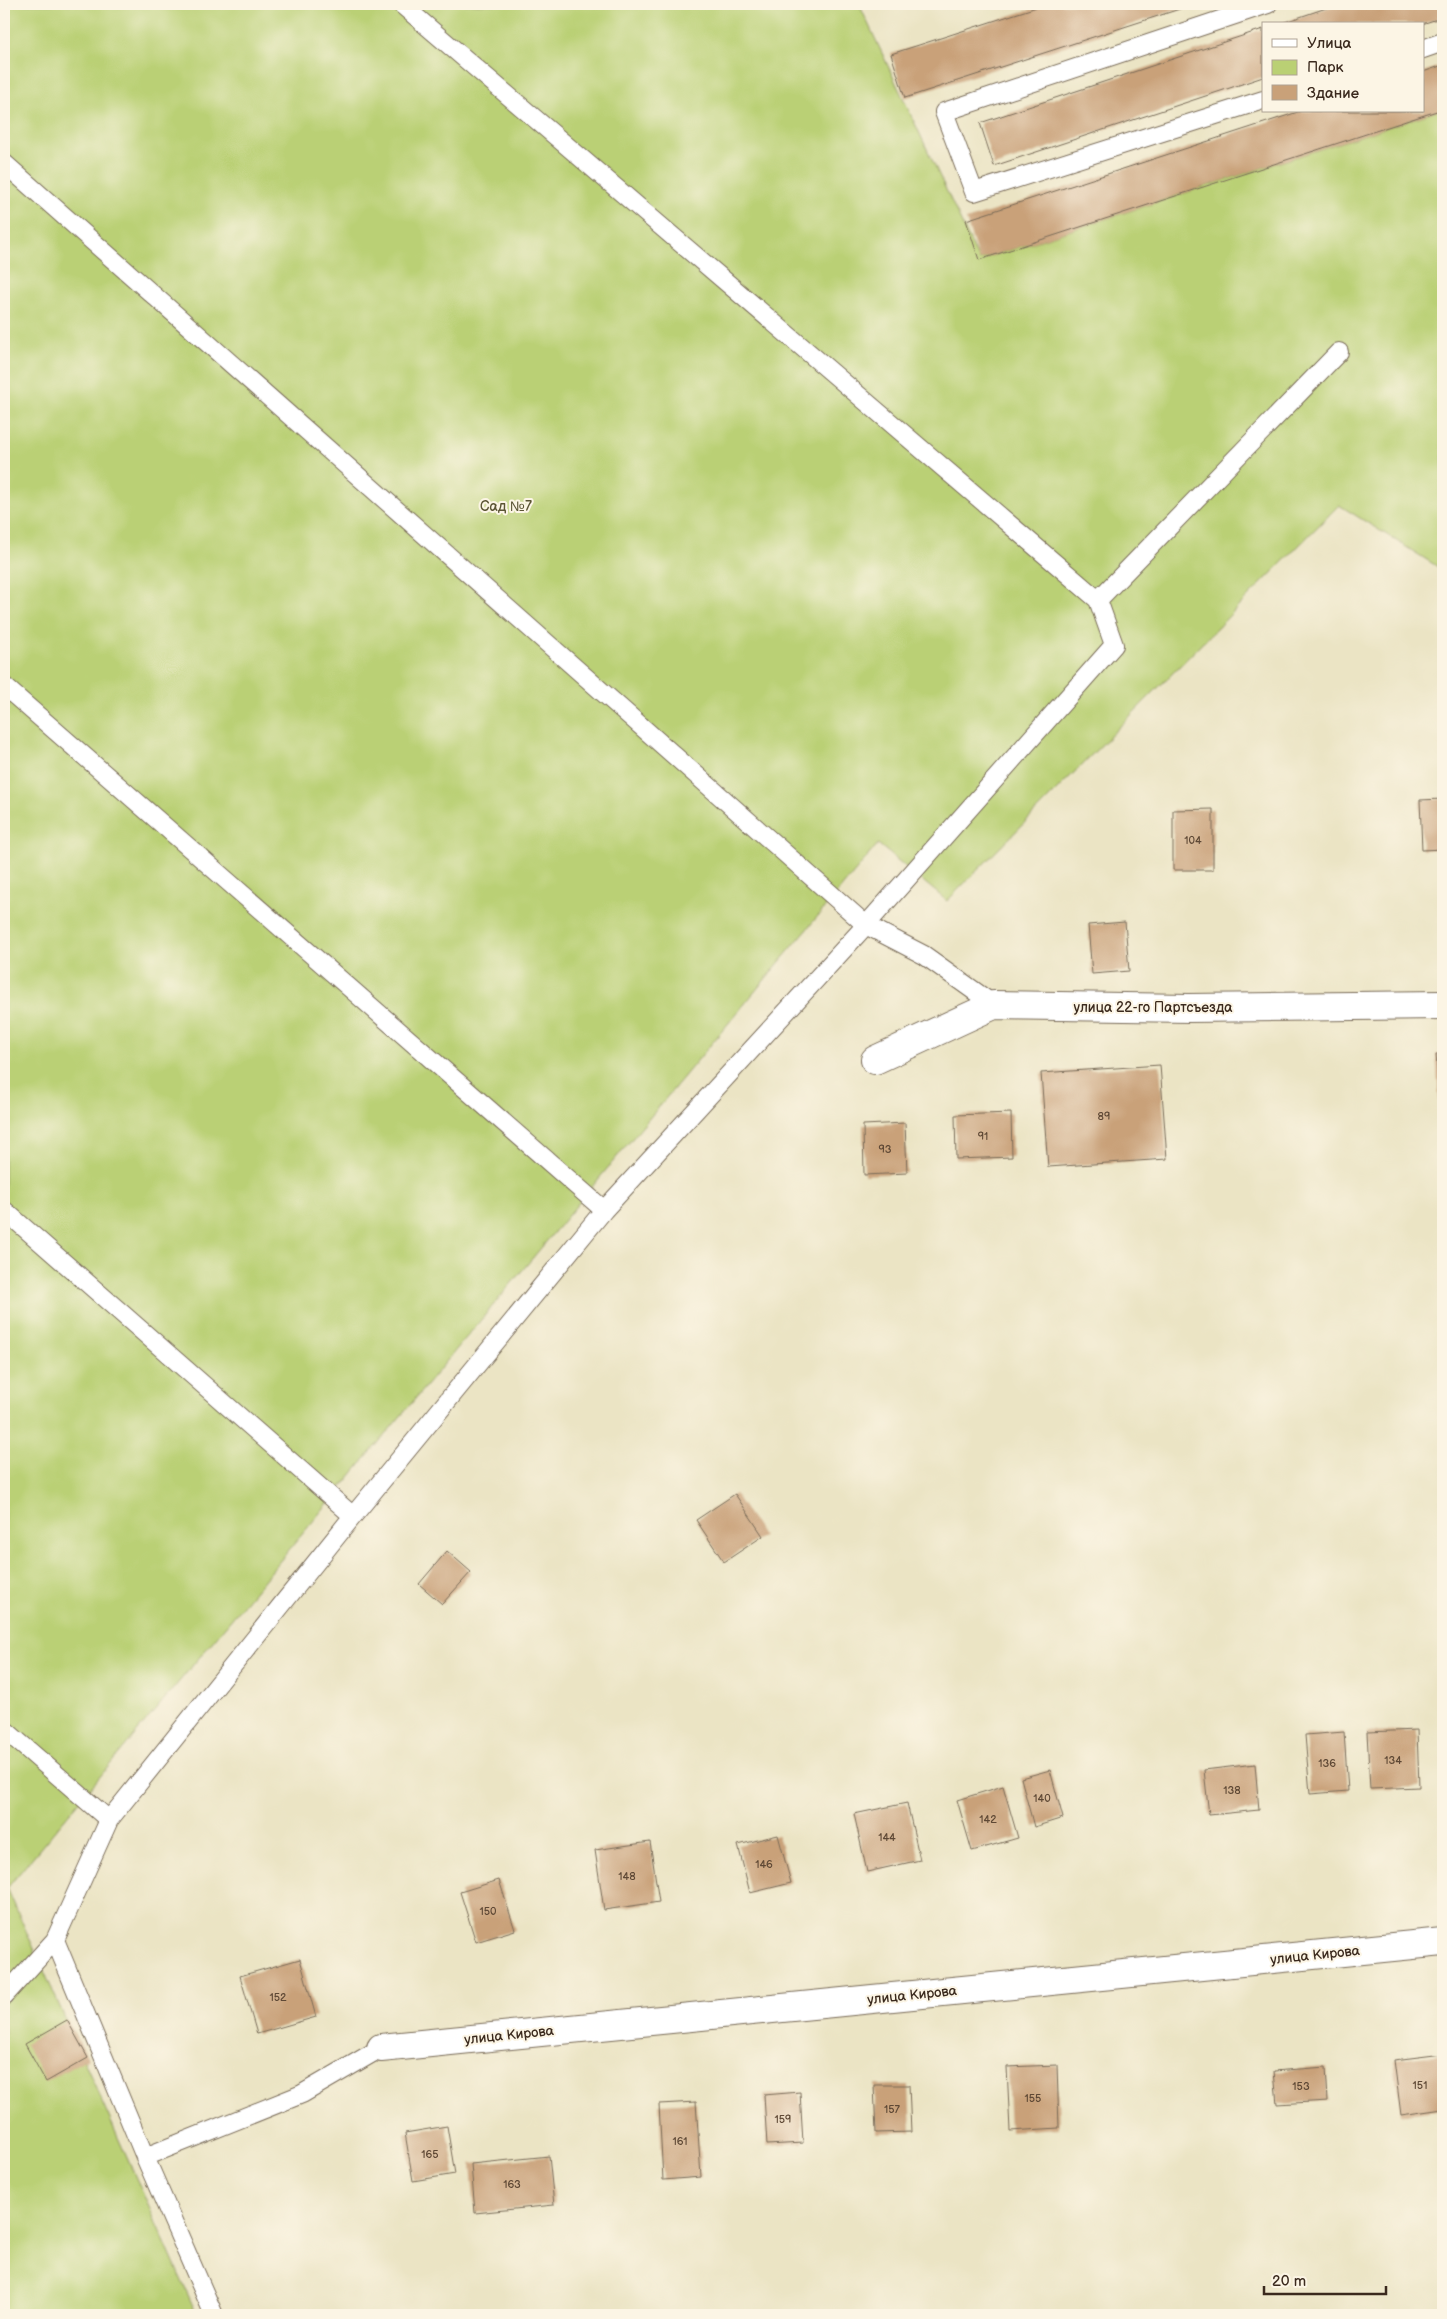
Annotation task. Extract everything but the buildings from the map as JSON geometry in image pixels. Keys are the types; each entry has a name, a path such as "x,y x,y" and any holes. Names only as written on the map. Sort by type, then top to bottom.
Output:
{"street":[{"name":"улица 22-го Партсъезда","path":"875,1060 994,1005 1189,1008 1443,1005"},
{"name":"улица Кирова","path":"381,2048 1443,1942"}],"lane":[{"path":"4,1996 55,1940 109,1820 352,1516 604,1210 866,925 1114,645 1098,600 401,4"},
{"path":"1262,100 974,192 944,112 1268,4"},
{"path":"1424,49 1443,42"},
{"path":"4,163 866,925 924,955 994,1005"},
{"path":"1098,600 1340,352"},
{"path":"4,686 604,1210"},
{"path":"4,1210 352,1516"},
{"path":"4,1729 109,1820"},
{"path":"55,1940 145,2157 214,2315"},
{"path":"145,2157 302,2094 381,2048"}],"green space":[{"name":"Сад №7","path":"4,4 859,4 979,260 1443,109 1443,570 1339,505 947,901 878,844 7,1888 197,2315 4,2315"}]}
